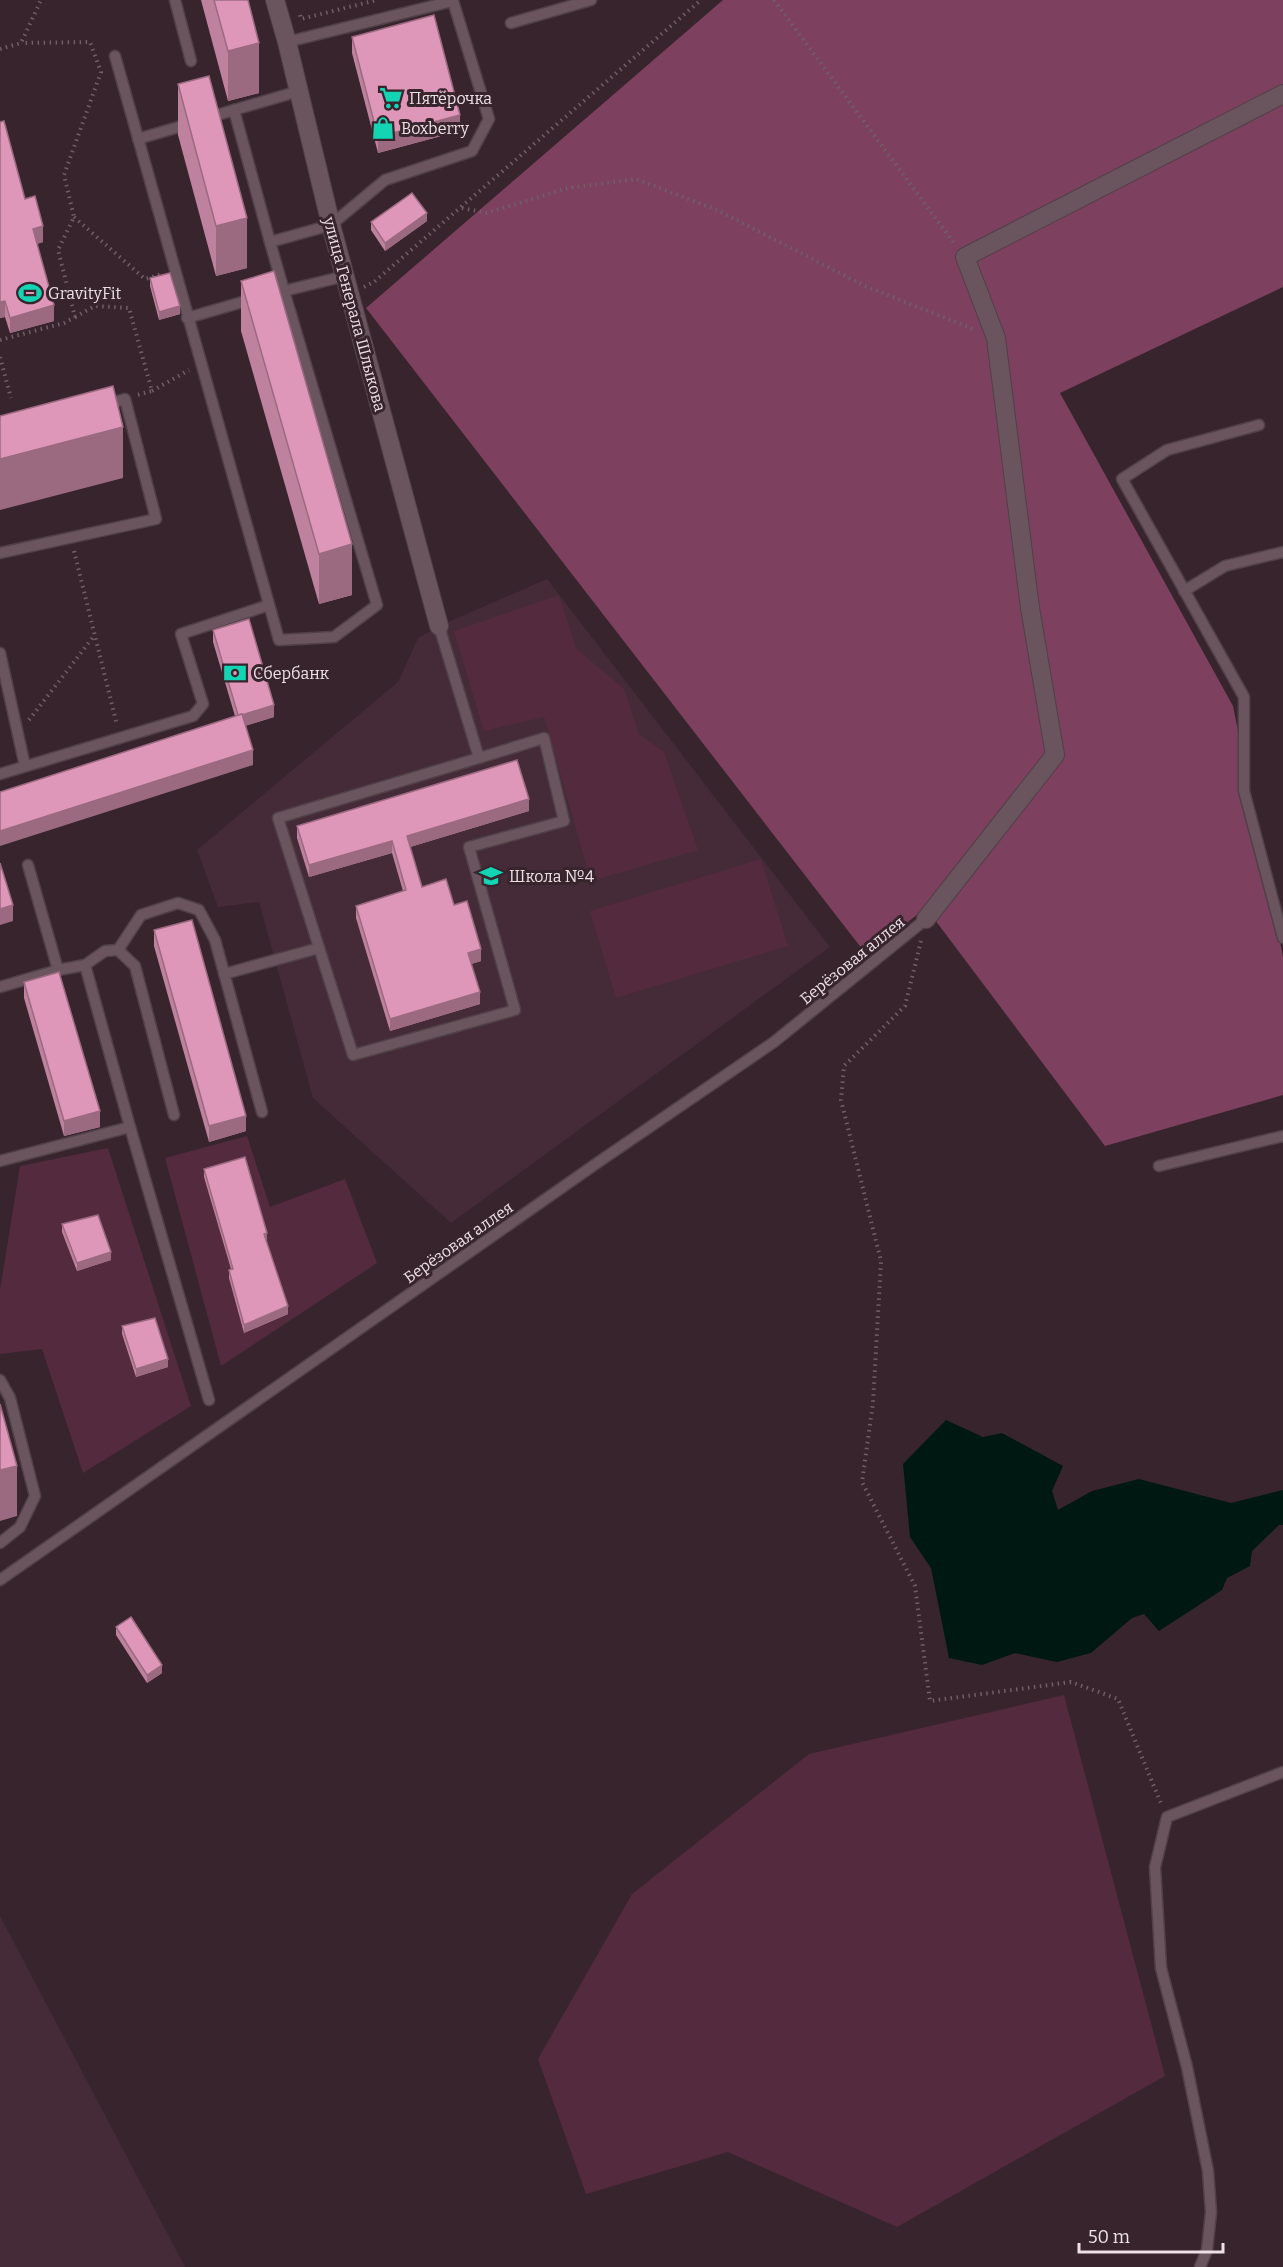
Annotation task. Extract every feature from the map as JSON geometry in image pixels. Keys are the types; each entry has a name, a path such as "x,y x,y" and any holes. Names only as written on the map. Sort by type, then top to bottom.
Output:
{"street":[{"name":"улица Генерала Шлыкова","path":"275,0 331,225 439,626"},
{"path":"926,919 1055,755 1030,608 996,338 965,257 1283,94"}],"lane":[{"path":"175,0 190,61"},
{"path":"511,23 591,0"},
{"path":"270,242 331,225 385,180 472,151 489,119 453,1 287,42"},
{"path":"115,56 279,640 334,637 377,605 284,291 234,110"},
{"path":"138,139 299,91"},
{"path":"187,318 345,276"},
{"path":"0,553 156,519 125,399 91,408"},
{"path":"1259,425 1167,450 1122,479 1244,697 1244,791 1283,938"},
{"path":"1184,591 1225,566 1283,552"},
{"path":"0,774 193,716 203,704 181,634 269,605"},
{"path":"439,626 479,758"},
{"path":"0,653 26,766"},
{"path":"544,738 564,821 469,847 515,1010 353,1055 278,818 479,758 544,738"},
{"path":"28,865 58,970"},
{"path":"118,950 141,915 178,903 199,910 215,940 262,1112"},
{"name":"Берёзовая аллея","path":"0,1580 774,1042 926,919"},
{"path":"224,974 319,948"},
{"path":"0,987 58,970 85,965 105,951 118,950 135,966 174,1115"},
{"path":"85,965 208,1400"},
{"path":"0,1161 130,1127"},
{"path":"1159,1166 1283,1136"},
{"path":"0,1380 10,1398 35,1496 20,1527 0,1543"},
{"path":"1200,2267 1207,2250 1211,2212 1208,2171 1187,2067 1161,1968 1155,1867 1167,1817 1283,1772"}],"path":[{"path":"21,43 41,0"},
{"path":"301,19 377,0"},
{"path":"350,294 374,282 701,0"},
{"path":"774,0 965,257"},
{"path":"0,49 21,43 90,42 101,72 64,175 74,217 145,279 174,271"},
{"path":"462,208 487,213 568,188 636,179 717,210 865,286 996,338"},
{"path":"74,217 58,250 75,317"},
{"path":"0,340 64,323 95,306 129,308 152,391"},
{"path":"0,357 11,398"},
{"path":"125,399 152,391 200,364"},
{"path":"71,538 120,737"},
{"path":"18,735 94,636"},
{"path":"926,919 905,1006 844,1066 842,1100 882,1261 873,1403 862,1482 915,1586 930,1701 1071,1682 1118,1699 1167,1817"}],"shaded area":[{"path":"723,0 1283,0 1283,287 1060,393 1233,706 1283,957 1283,1095 1105,1146 926,908 866,954 366,308"},
{"name":"Школа №4","path":"547,579 830,947 451,1223 313,1098 259,902 218,907 197,850 398,682 418,638 439,626"},
{"path":"559,595 576,648 624,689 639,734 664,752 698,850 591,881 544,717 484,731 454,631"},
{"path":"761,859 788,946 616,998 590,911"},
{"path":"247,1136 270,1207 345,1179 377,1263 221,1366 165,1158"},
{"path":"108,1148 191,1406 83,1473 42,1349 0,1354 0,1290 20,1166"},
{"path":"946,1420 983,1437 1002,1433 1063,1466 1052,1491 1058,1510 1092,1491 1139,1479 1231,1503 1283,1490 1283,1525 1279,1525 1252,1551 1250,1566 1227,1578 1222,1590 1159,1631 1144,1614 1132,1618 1091,1653 1057,1662 1015,1653 982,1665 949,1658 931,1568 910,1537 903,1464"},
{"path":"1064,1695 1165,2076 897,2227 728,2152 586,2194 538,2059 632,1894 809,1754"},
{"path":"0,1916 185,2267 0,2267"}],"building":[{"path":"214,0 248,0 259,43 228,51"},
{"path":"434,15 460,115 378,137 352,37"},
{"path":"209,76 247,218 216,226 178,84"},
{"path":"4,121 25,199 35,196 43,226 33,229 54,305 10,318 5,301 0,302 0,122"},
{"path":"412,193 427,213 385,243 371,222"},
{"path":"274,271 352,544 319,554 241,281"},
{"path":"170,273 180,306 159,312 150,278"},
{"path":"113,386 123,427 0,459 0,416"},
{"path":"249,619 274,705 238,715 213,630"},
{"path":"242,714 253,750 0,831 0,792"},
{"path":"517,760 529,799 407,836 422,887 446,879 454,905 467,901 481,949 468,953 480,992 390,1019 356,906 406,890 392,841 309,865 297,826"},
{"path":"0,863 13,905 0,909"},
{"path":"192,920 246,1116 209,1126 154,930"},
{"path":"59,972 100,1111 64,1121 24,982"},
{"path":"245,1157 267,1233 264,1234 288,1306 244,1325 229,1270 233,1269 204,1169"},
{"path":"98,1215 111,1252 77,1263 62,1224"},
{"path":"155,1318 168,1359 136,1369 122,1326"},
{"path":"0,1404 17,1466 0,1470"},
{"path":"131,1617 162,1665 147,1675 116,1627"}],"place":[{"name":"Пятёрочка","path":"391,98"},
{"name":"Boxberry","path":"383,128"},
{"name":"GravityFit","path":"30,293"},
{"name":"Сбербанк","path":"235,673"},
{"name":"Школа №4","path":"491,876"}]}
